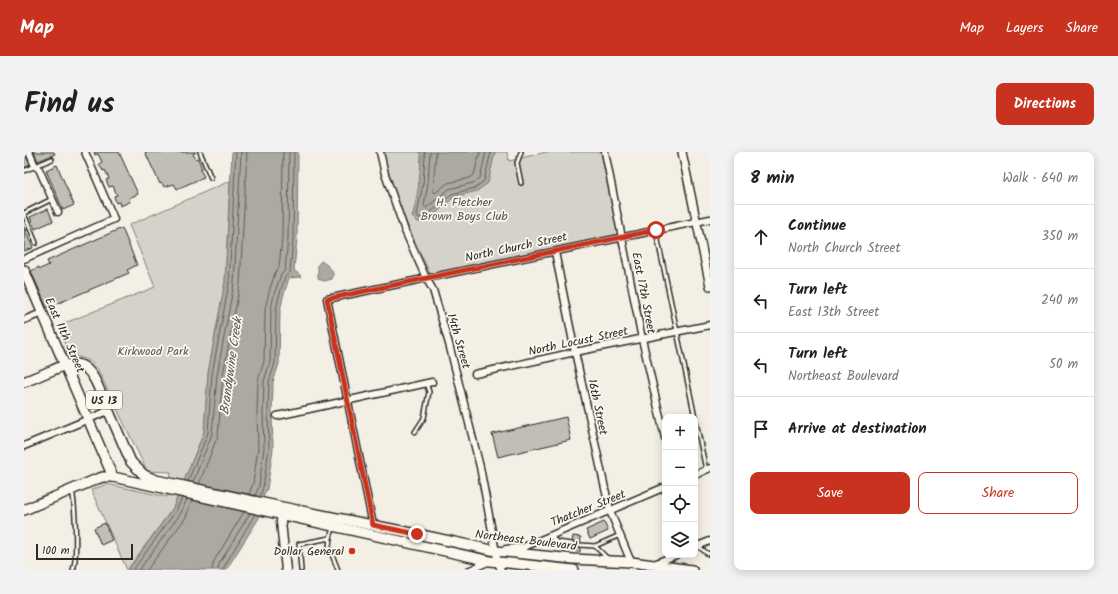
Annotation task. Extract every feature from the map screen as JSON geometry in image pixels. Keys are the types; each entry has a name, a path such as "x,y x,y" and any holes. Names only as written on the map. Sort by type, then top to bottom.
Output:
{"main road":[{"name":"East 11th Street","path":"24,270 66,364 113,476"},
{"path":"24,382 66,364"},
{"name":"US 13","path":"66,364 78,364 84,366 91,373 131,462 144,475 171,486"},
{"name":"US 13","path":"24,510 103,477 113,476 171,486"},
{"name":"Northeast Boulevard","path":"171,486 264,506 333,526 497,565 574,570"},
{"name":"Northeast Boulevard","path":"282,511 495,546 610,561 631,562 651,568 692,570"},
{"path":"282,511 286,570"},
{"path":"638,570 651,568"}],"street":[{"path":"29,152 35,166 39,169 58,212"},
{"path":"24,258 114,219 85,152"},
{"name":"14th Street","path":"380,152 385,174 405,231 433,290 450,344 480,467 495,546 497,565"},
{"name":"East 17th Street","path":"605,152 642,339 662,425"},
{"path":"682,152 710,286"},
{"name":"North Church Street","path":"348,400 327,299 710,219"},
{"name":"16th Street","path":"556,252 575,352 610,511 631,562"},
{"path":"24,320 42,313"},
{"name":"North Locust Street","path":"475,374 710,325"},
{"path":"277,416 429,382"},
{"path":"348,400 373,525"},
{"path":"24,446 108,411"},
{"path":"698,473 708,469"},
{"name":"Thatcher Street","path":"495,546 524,547 662,488"},
{"path":"698,546 710,541"},
{"path":"651,568 670,558"},
{"path":"470,570 497,565"}],"lane":[{"path":"200,152 211,178"},
{"path":"521,152 517,163 521,183"},
{"path":"24,171 52,159"},
{"path":"36,243 24,213 52,199"},
{"path":"656,230 681,352 708,469"},
{"path":"415,432 424,418 429,392 429,382"},
{"path":"72,490 74,500 75,530 75,557 73,570"},
{"path":"333,526 329,547 338,570"},
{"path":"580,545 595,546 620,535"},
{"path":"549,536 557,542 572,544"},
{"path":"301,570 299,544 330,538"},
{"path":"595,546 610,561"},
{"path":"698,547 709,555"}],"green space":[{"name":"H. Fletcher Brown Boys Club","path":"380,152 507,152 509,161 546,152 601,152 618,235 430,274 401,211"},
{"name":"Kirkwood Park","path":"230,181 225,282 208,373 204,432 173,508 127,570 91,490 107,484 167,497 171,472 147,471 97,368 88,360 67,353 60,325 155,287 129,225"}],"water":[{"name":"Brandywine Creek","path":"232,152 298,152 297,238 294,270 302,277 289,278 280,311 279,364 273,382 273,449 267,489 264,494 259,518 226,570 128,570 173,508 204,432 208,373 225,282"},
{"path":"419,152 495,152 488,183 477,191 454,197 427,221 418,222 412,217 416,202 419,179 421,156"},
{"path":"321,261 332,271 332,279 324,281 318,278 318,265"}],"building":[{"path":"34,152 54,152 55,154 38,161"},
{"path":"94,152 119,152 138,194 129,198 130,202 120,206 119,202 116,203 114,196 117,195 113,186 109,187 106,180 109,179 105,170 103,171 99,164 102,162 98,154 95,155"},
{"path":"145,152 196,152 193,154 196,159 198,158 202,169 200,169 204,177 177,189 174,184 164,187 162,183 160,184"},
{"path":"24,154 30,165 24,168"},
{"path":"57,165 74,205 63,210 46,170"},
{"path":"48,209 53,221 35,229 30,217"},
{"path":"24,227 33,248 24,251"},
{"path":"122,228 137,265 127,270 129,273 47,308 31,271 39,267 40,269 49,265 47,261"},
{"path":"566,417 571,440 498,457 492,434"},
{"path":"604,522 608,531 590,539 586,530"},
{"path":"105,523 112,540 101,545 94,528"},
{"path":"573,536 581,537 580,552 571,551"}],"place":[{"name":"Dollar General","path":"352,551"}],"route":[{"path":"417,534 373,525 327,299 656,230"}]}
